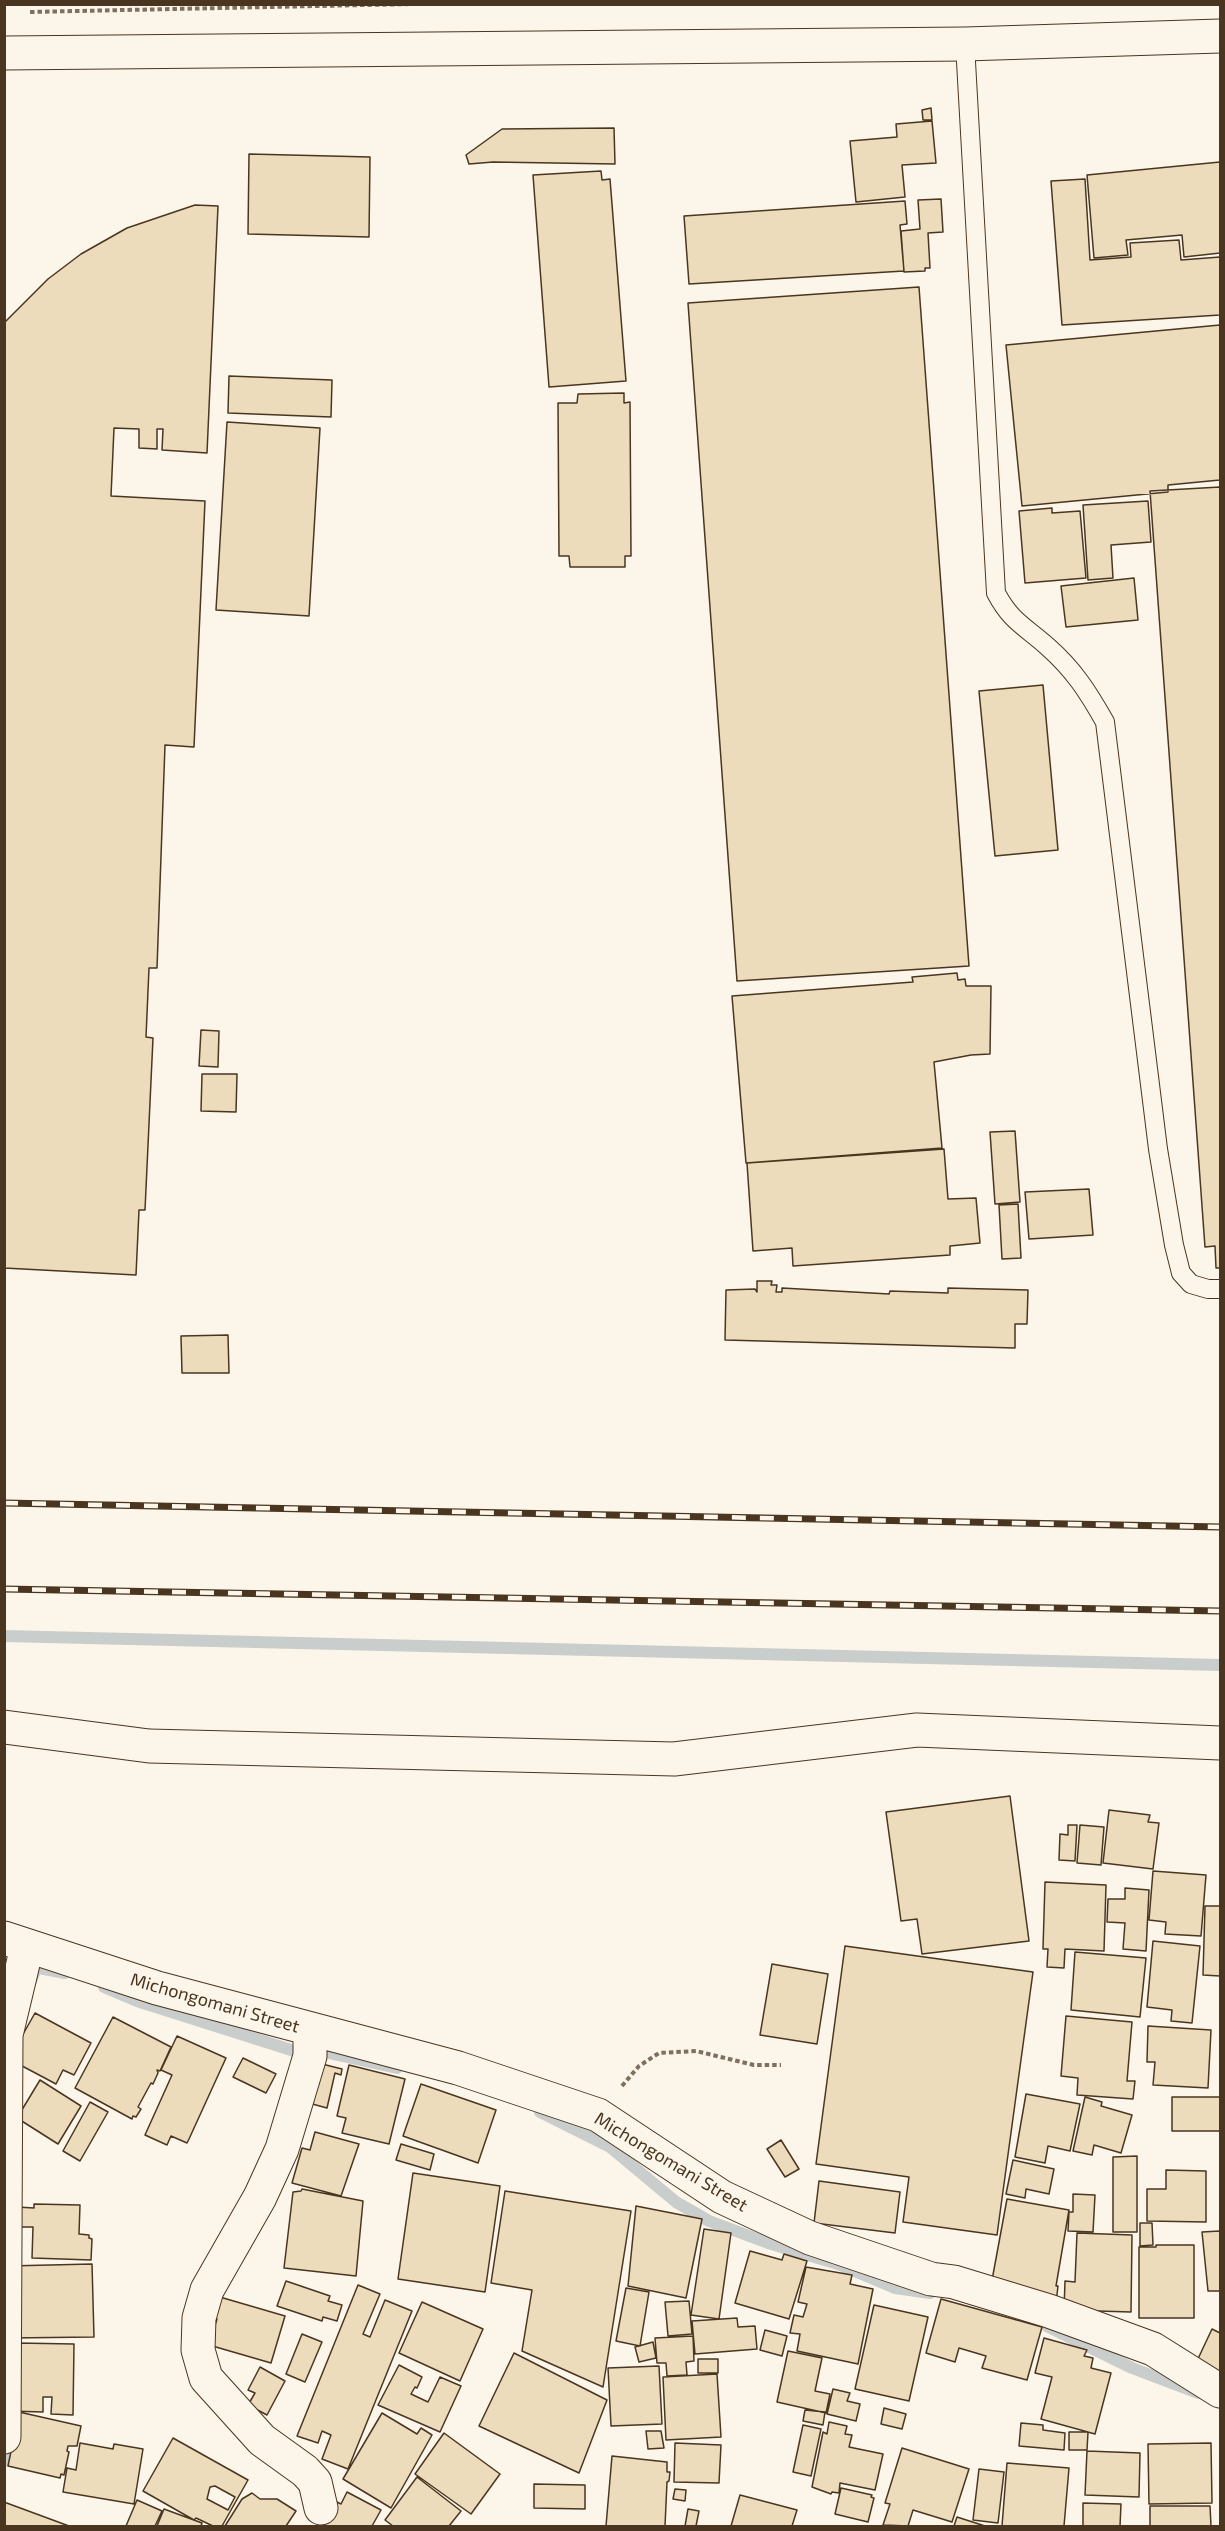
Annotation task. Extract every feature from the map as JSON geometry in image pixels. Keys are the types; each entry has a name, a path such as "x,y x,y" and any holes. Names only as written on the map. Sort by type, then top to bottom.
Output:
{"street":[{"path":"4,53 965,45 1221,36"},
{"path":"4,1727 149,1746 674,1759 917,1730 1221,1743"},
{"path":"4,2437 6,2035 16,1942"},
{"name":"Michongomani Street","path":"16,1942 157,1988 458,2068 598,2115 722,2197 810,2238 931,2279 954,2282 1049,2311 1153,2349 1221,2391"},
{"path":"310,2030 310,2056 282,2149 260,2197 207,2290 199,2318 198,2350 207,2378 262,2440 305,2470 315,2482 321,2508"}],"lane":[{"path":"965,45 996,594 1005,611 1019,626 1048,647 1084,683 1105,722 1158,1149 1174,1245 1181,1273 1191,1284 1208,1289 1221,1288"}],"path":[{"path":"27,12 413,4"},
{"path":"598,2115 639,2066 660,2053 696,2051 754,2065 781,2065"}],"building":[{"path":"931,108 932,120 923,120 922,110"},
{"path":"932,121 936,163 902,165 905,197 856,202 850,141 897,137 896,124"},
{"path":"614,128 615,164 493,162 469,164 466,155 502,129"},
{"path":"249,154 370,157 369,237 248,234"},
{"path":"1220,162 1220,253 1184,257 1182,235 1126,240 1128,255 1094,258 1087,175"},
{"path":"601,171 602,180 610,179 626,381 549,387 533,175"},
{"path":"1085,179 1090,260 1131,257 1130,243 1179,240 1181,260 1220,257 1220,315 1062,325 1051,181"},
{"path":"941,199 943,232 928,233 930,268 925,268 925,271 904,272 901,231 920,229 918,200"},
{"path":"905,201 907,224 900,225 904,271 689,284 684,216"},
{"path":"195,205 218,206 207,453 162,450 163,429 157,429 157,449 139,448 139,429 114,428 111,496 205,501 194,747 165,745 157,968 149,968 146,1037 153,1038 145,1210 139,1210 136,1275 4,1268 4,323 48,279 81,254 127,228"},
{"path":"919,287 969,966 737,981 688,303"},
{"path":"1220,325 1220,480 1168,485 1168,492 1022,506 1006,345"},
{"path":"229,376 332,380 331,417 228,413"},
{"path":"624,393 624,403 630,402 631,556 625,556 625,567 570,567 569,556 559,556 558,403 577,403 578,394"},
{"path":"227,422 320,428 309,616 216,610"},
{"path":"1220,487 1220,1268 1216,1268 1215,1246 1205,1247 1150,491"},
{"path":"1148,501 1151,542 1111,545 1113,578 1088,580 1083,505"},
{"path":"1052,508 1052,513 1080,511 1086,578 1025,583 1019,511"},
{"path":"1134,578 1138,620 1066,627 1061,586"},
{"path":"1043,685 1058,850 995,856 979,691"},
{"path":"957,973 958,980 965,979 966,986 991,986 990,1054 934,1062 942,1148 746,1163 732,996 913,982 912,977"},
{"path":"201,1030 219,1031 218,1067 199,1066"},
{"path":"202,1074 237,1074 236,1112 201,1111"},
{"path":"1015,1131 1020,1202 995,1204 990,1132"},
{"path":"944,1149 948,1199 976,1198 980,1243 950,1246 950,1255 793,1266 792,1248 753,1251 747,1163"},
{"path":"1089,1189 1093,1235 1029,1239 1025,1192"},
{"path":"1018,1204 1021,1258 1002,1259 999,1205"},
{"path":"757,1281 772,1281 771,1285 777,1285 776,1292 782,1292 782,1288 889,1294 890,1291 948,1293 948,1288 1028,1290 1027,1324 1015,1324 1015,1348 725,1340 726,1290 755,1289 757,1292"},
{"path":"228,1335 229,1373 182,1373 181,1336"},
{"path":"1010,1796 1029,1941 922,1954 917,1919 901,1921 886,1812"},
{"path":"1109,1810 1150,1815 1148,1822 1159,1823 1153,1869 1103,1863"},
{"path":"1068,1825 1077,1825 1075,1861 1059,1860 1060,1834 1068,1835"},
{"path":"1080,1825 1104,1827 1101,1865 1077,1863"},
{"path":"1153,1871 1206,1875 1201,1936 1165,1934 1166,1922 1149,1920"},
{"path":"1045,1882 1106,1885 1104,1951 1065,1949 1064,1968 1047,1967 1048,1949 1043,1949"},
{"path":"1125,1888 1149,1890 1146,1951 1123,1949 1125,1923 1107,1922 1108,1899 1125,1899"},
{"path":"1205,1906 1220,1906 1220,1976 1203,1975"},
{"path":"1153,1941 1200,1946 1192,2023 1171,2021 1172,2010 1147,2007"},
{"path":"845,1946 1033,1972 997,2235 903,2222 909,2177 816,2164"},
{"path":"1075,1952 1146,1958 1140,2017 1071,2010"},
{"path":"772,1964 828,1974 817,2044 760,2035"},
{"path":"35,2013 91,2043 74,2075 63,2070 56,2084 9,2059"},
{"path":"1066,2016 1132,2022 1127,2081 1135,2081 1133,2099 1077,2095 1078,2078 1061,2076"},
{"path":"113,2017 171,2047 160,2071 157,2070 153,2084 151,2083 138,2107 141,2109 132,2119 75,2088"},
{"path":"1148,2026 1211,2030 1208,2088 1153,2085 1155,2062 1147,2062"},
{"path":"177,2036 226,2058 187,2143 171,2136 167,2145 145,2135 172,2075 161,2070"},
{"path":"243,2058 276,2074 266,2093 233,2077"},
{"path":"314,2062 342,2069 341,2075 335,2073 327,2108 305,2102"},
{"path":"349,2065 405,2079 389,2144 342,2133 346,2118 337,2116"},
{"path":"40,2080 81,2106 58,2144 17,2118"},
{"path":"421,2084 496,2110 478,2163 403,2136"},
{"path":"1026,2094 1080,2104 1070,2151 1048,2146 1045,2163 1015,2157"},
{"path":"1085,2097 1102,2102 1101,2106 1132,2115 1121,2153 1094,2145 1092,2155 1073,2151"},
{"path":"1172,2097 1220,2097 1220,2131 1172,2131"},
{"path":"90,2102 108,2112 80,2161 63,2151"},
{"path":"315,2132 359,2144 341,2196 292,2183 302,2148 310,2150"},
{"path":"781,2140 799,2169 785,2177 767,2149"},
{"path":"401,2144 434,2154 430,2170 396,2160"},
{"path":"1137,2156 1137,2232 1113,2232 1113,2157"},
{"path":"1013,2160 1054,2169 1049,2194 1026,2189 1025,2198 1006,2194"},
{"path":"1166,2170 1206,2171 1206,2222 1147,2221 1147,2189 1166,2189"},
{"path":"413,2173 500,2186 485,2292 398,2279"},
{"path":"819,2181 900,2192 895,2233 814,2223"},
{"path":"302,2189 363,2201 356,2276 284,2268 293,2192"},
{"path":"505,2191 631,2211 603,2387 522,2351 532,2290 491,2283"},
{"path":"1073,2194 1095,2195 1093,2232 1068,2231 1069,2212 1073,2212"},
{"path":"1007,2199 1069,2210 1056,2286 1058,2286 1056,2303 990,2291"},
{"path":"34,2204 80,2205 79,2234 89,2235 92,2239 91,2260 32,2258 33,2227 16,2227 17,2207 34,2208"},
{"path":"636,2206 702,2219 686,2298 628,2286"},
{"path":"1140,2223 1152,2223 1153,2245 1140,2246"},
{"path":"704,2229 731,2233 719,2319 691,2315"},
{"path":"1220,2231 1220,2291 1208,2291 1202,2232"},
{"path":"1077,2233 1132,2235 1131,2312 1064,2310 1065,2281 1075,2282"},
{"path":"1156,2245 1194,2245 1194,2318 1139,2318 1139,2247 1156,2247"},
{"path":"750,2251 782,2260 784,2254 807,2261 789,2319 735,2303"},
{"path":"92,2264 94,2337 9,2338 8,2266"},
{"path":"806,2267 852,2275 850,2284 873,2289 858,2364 797,2351 800,2334 790,2333 794,2315 803,2317 807,2304 798,2302"},
{"path":"286,2281 330,2296 328,2301 342,2305 337,2321 323,2317 322,2321 277,2306"},
{"path":"358,2285 380,2294 363,2334 370,2337 385,2300 412,2311 348,2469 322,2459 331,2435 322,2431 318,2443 297,2436"},
{"path":"626,2288 649,2292 640,2346 616,2341"},
{"path":"213,2295 285,2316 271,2363 209,2345 217,2319 207,2316"},
{"path":"941,2299 1042,2327 1027,2380 982,2368 986,2356 959,2348 955,2362 926,2353"},
{"path":"689,2301 692,2334 668,2336 665,2302"},
{"path":"422,2302 483,2329 460,2381 399,2353"},
{"path":"874,2305 928,2317 909,2401 855,2389"},
{"path":"737,2318 738,2327 755,2326 757,2349 695,2354 692,2321"},
{"path":"1212,2329 1220,2333 1220,2376 1196,2363"},
{"path":"765,2330 787,2336 782,2356 760,2350"},
{"path":"302,2334 322,2342 305,2382 286,2374"},
{"path":"693,2336 694,2361 686,2362 687,2375 667,2376 666,2363 657,2363 655,2338"},
{"path":"1044,2338 1087,2350 1084,2356 1093,2358 1091,2368 1111,2373 1095,2434 1041,2419 1052,2377 1035,2373"},
{"path":"653,2342 656,2358 639,2362 635,2347"},
{"path":"17,2343 74,2344 73,2415 51,2414 52,2397 43,2397 43,2412 9,2411"},
{"path":"788,2351 822,2358 815,2391 830,2394 826,2413 777,2402"},
{"path":"514,2353 607,2400 579,2473 479,2426"},
{"path":"698,2359 718,2359 718,2373 698,2373"},
{"path":"399,2365 422,2377 411,2394 428,2402 440,2377 461,2386 440,2432 378,2405"},
{"path":"659,2366 662,2424 611,2426 608,2368"},
{"path":"260,2367 285,2381 267,2415 248,2405 255,2393 248,2390"},
{"path":"717,2374 721,2437 666,2440 663,2377"},
{"path":"833,2389 850,2393 847,2401 860,2404 856,2421 827,2414"},
{"path":"884,2408 906,2414 902,2429 881,2424"},
{"path":"805,2410 825,2412 823,2425 803,2421"},
{"path":"19,2412 81,2426 77,2446 68,2446 67,2451 69,2452 64,2475 61,2474 60,2478 8,2466"},
{"path":"382,2413 417,2434 421,2428 432,2435 391,2508 343,2479"},
{"path":"829,2422 847,2426 845,2434 852,2435 849,2447 883,2454 875,2490 840,2483 839,2493 832,2492 831,2494 812,2487 823,2432 827,2434"},
{"path":"1021,2423 1043,2425 1043,2430 1065,2433 1064,2450 1019,2446"},
{"path":"803,2425 821,2429 811,2476 793,2472"},
{"path":"646,2431 661,2431 664,2448 648,2449"},
{"path":"1069,2432 1088,2432 1087,2450 1069,2450"},
{"path":"444,2433 500,2474 471,2514 415,2474"},
{"path":"173,2438 248,2480 222,2526 213,2526 196,2518 194,2520 143,2491","holes":["215,2486 235,2497 228,2510 207,2499 210,2487"]},
{"path":"80,2443 113,2449 114,2444 143,2449 134,2504 63,2492 67,2468 76,2470"},
{"path":"675,2443 721,2445 719,2483 674,2482"},
{"path":"1211,2443 1212,2503 1149,2504 1148,2444"},
{"path":"902,2448 969,2469 952,2522 913,2510 908,2526 883,2525 890,2504 885,2503"},
{"path":"1087,2451 1140,2453 1139,2497 1085,2495"},
{"path":"612,2456 667,2462 667,2472 670,2472 667,2482 665,2526 606,2526"},
{"path":"1007,2463 1069,2468 1064,2526 1002,2526"},
{"path":"979,2469 1004,2472 998,2523 973,2520"},
{"path":"417,2477 461,2511 449,2526 393,2526 385,2520"},
{"path":"534,2484 585,2485 585,2509 534,2508"},
{"path":"841,2488 872,2495 871,2497 874,2498 868,2522 835,2514"},
{"path":"675,2489 686,2490 685,2501 673,2499"},
{"path":"347,2492 381,2510 372,2526 324,2526 337,2502 341,2504"},
{"path":"252,2493 260,2499 277,2499 296,2511 286,2526 225,2526 242,2499"},
{"path":"740,2495 797,2510 792,2526 731,2526"},
{"path":"137,2500 162,2511 155,2526 126,2526"},
{"path":"4,2502 69,2526 4,2526"},
{"path":"1083,2503 1121,2504 1120,2526 1083,2526"},
{"path":"1150,2506 1210,2506 1211,2526 1150,2526"},
{"path":"164,2509 202,2523 201,2526 157,2526"},
{"path":"688,2509 699,2511 696,2526 685,2526"},
{"path":"957,2517 985,2526 954,2526"}],"waterway":[{"path":"4,1636 1220,1665"},
{"path":"31,1981 35,1971 39,1968 65,1973"},
{"path":"104,1987 137,2001 310,2056 324,2052 397,2068"},
{"path":"540,2112 610,2147 676,2202 709,2221 768,2243 838,2264 895,2288 930,2293"},
{"path":"1047,2326 1132,2368 1198,2393"},
{"path":"4,2445 7,2452 4,2461"}],"railway":[{"path":"4,1503 1220,1527"},
{"path":"4,1589 1220,1611"}]}
